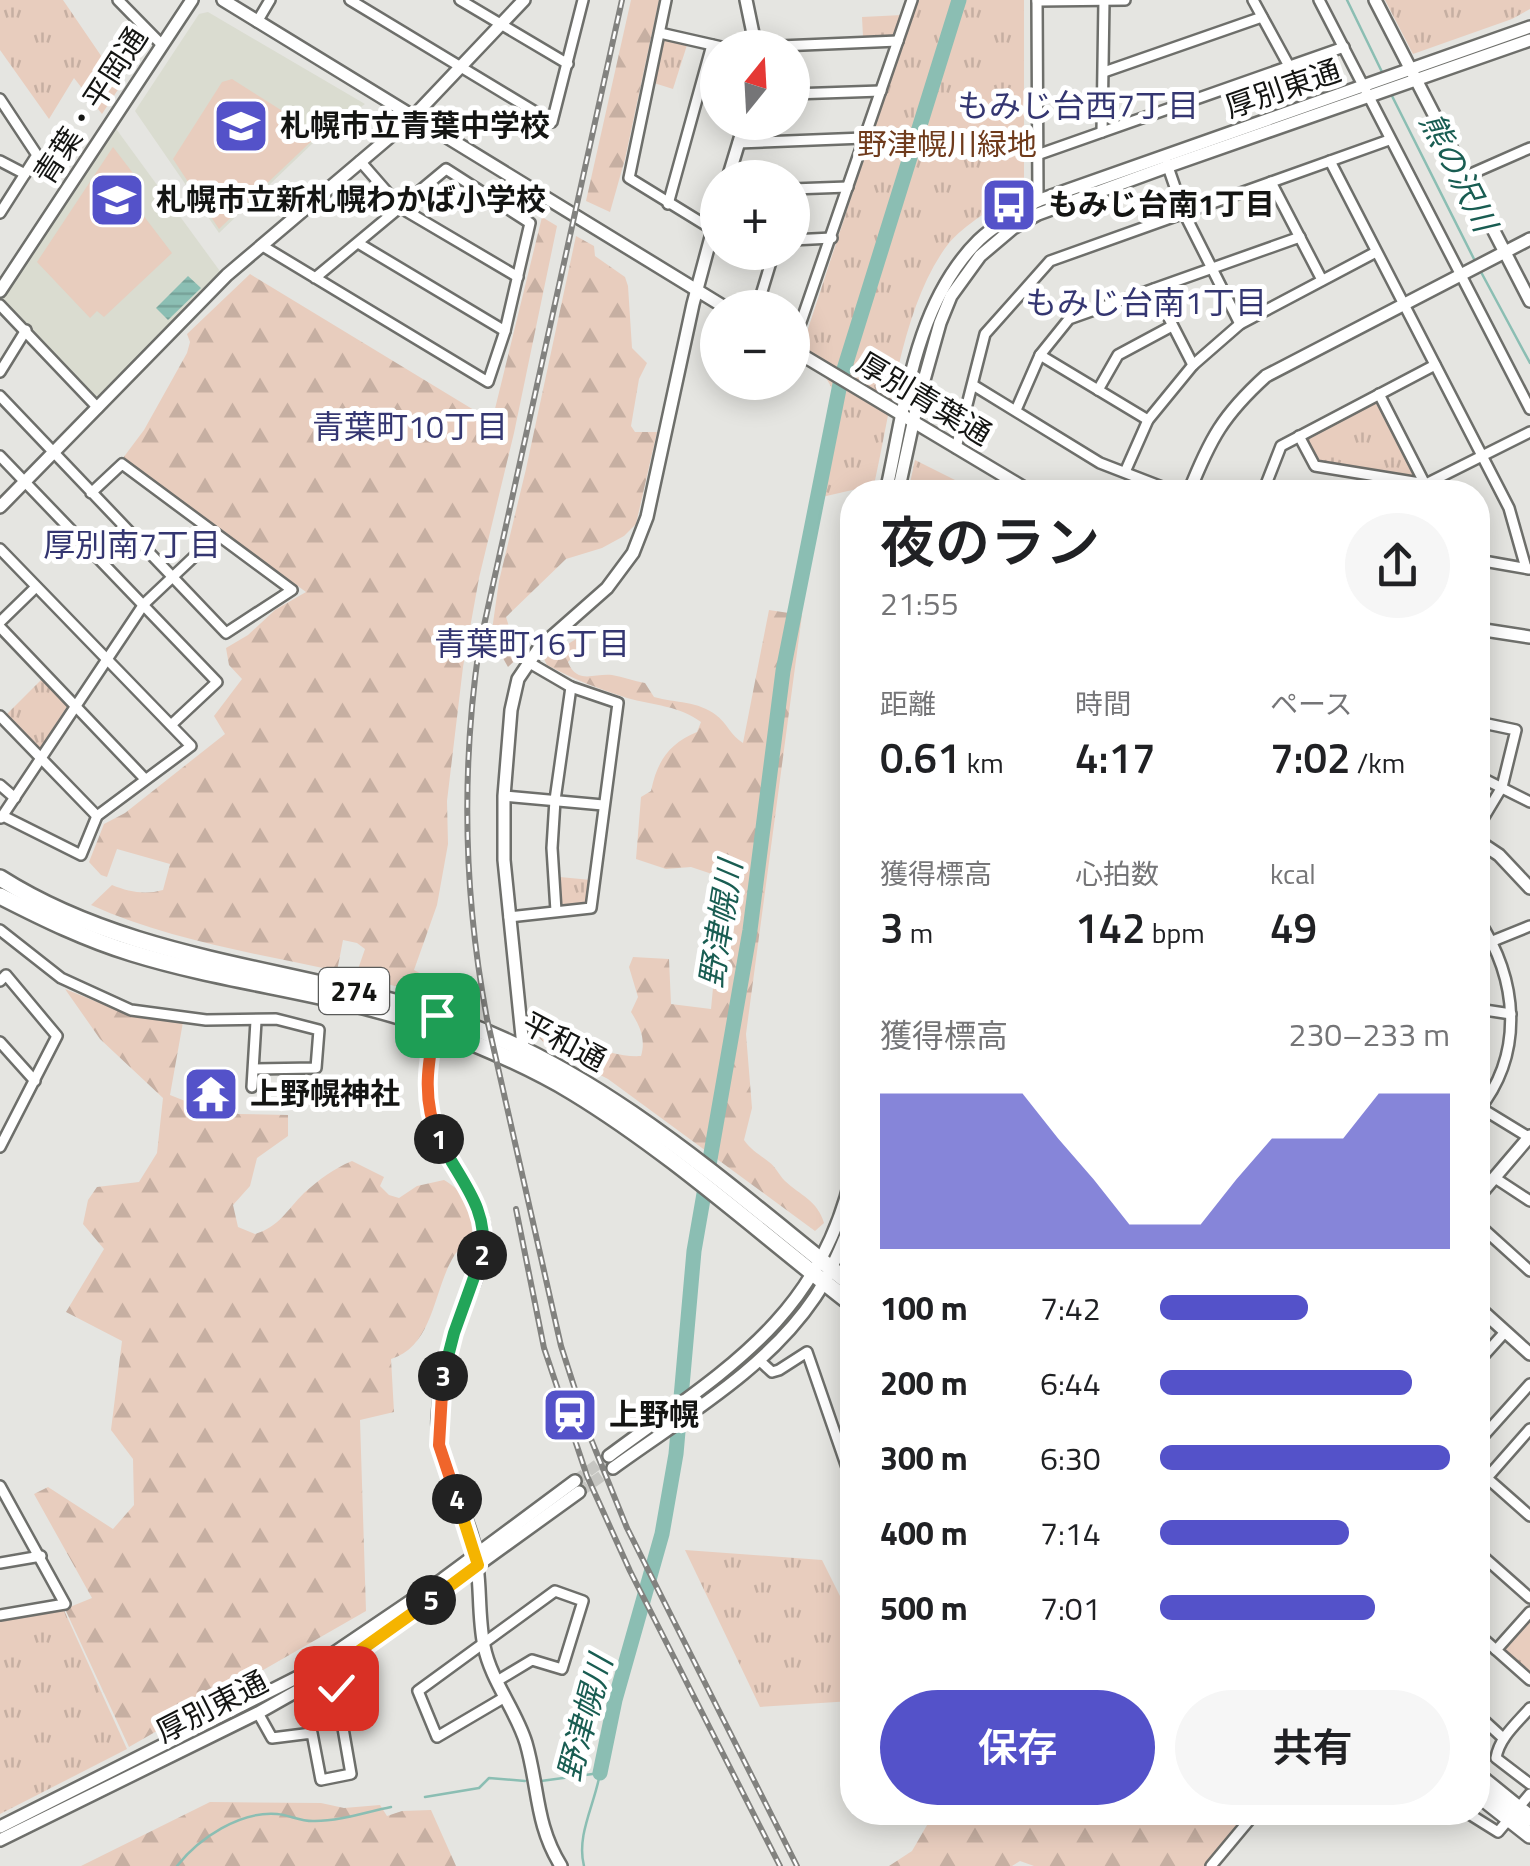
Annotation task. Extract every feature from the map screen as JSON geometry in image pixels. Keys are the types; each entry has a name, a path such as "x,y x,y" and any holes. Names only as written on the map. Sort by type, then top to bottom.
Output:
{"highway":[{"name":"平和通","path":"0,878 57,909 129,937 339,987 436,1021 593,1087 686,1154 729,1198 822,1271"},
{"name":"平和通","path":"0,896 61,926 133,954 436,1021"},
{"name":"平和通","path":"524,1057 684,1172 729,1198"},
{"name":"274","path":"822,1271 840,1279"},
{"name":"274","path":"822,1271 840,1291"},
{"path":"1490,1787 1520,1815 1530,1835"},
{"path":"1490,1800 1520,1815"}],"street":[{"path":"118,0 162,45"},
{"name":"青葉・平岡通","path":"0,291 192,0"},
{"path":"222,0 700,292"},
{"path":"257,22 270,0"},
{"path":"350,0 552,122 583,0"},
{"path":"370,12 377,0"},
{"path":"460,0 568,64"},
{"path":"0,507 227,275 412,118 524,0"},
{"path":"666,0 629,178 700,222"},
{"path":"746,0 752,30"},
{"path":"810,307 912,0"},
{"path":"1038,208 1037,1 1126,0"},
{"path":"1254,0 1289,66"},
{"path":"1319,0 1344,48 1373,90 1389,140 1466,271 1530,409"},
{"path":"1375,0 1499,255 1530,301"},
{"path":"1102,132 1104,1"},
{"path":"1104,72 1262,17"},
{"name":"厚別東通","path":"890,480 951,296 980,256 1038,208 1414,75 1530,27"},
{"path":"660,33 700,41"},
{"name":"厚別東通","path":"1414,75 1530,40"},
{"path":"810,45 898,41"},
{"path":"1037,156 1344,48"},
{"path":"668,204 700,88"},
{"path":"810,93 881,90"},
{"path":"0,99 38,155 0,213"},
{"path":"738,143 864,138"},
{"path":"733,160 739,140"},
{"path":"956,448 985,334 1050,261 1389,140"},
{"path":"1464,177 1530,148"},
{"path":"0,161 25,174"},
{"path":"360,161 400,208 518,277"},
{"path":"1330,161 1509,508 1528,568 1490,562"},
{"path":"1166,162 1184,213 1240,324"},
{"path":"260,245 488,382 530,223 446,169 315,278"},
{"path":"1271,182 1322,280"},
{"path":"810,188 848,187"},
{"path":"1016,410 1040,355 1069,319 1300,236"},
{"path":"810,239 832,238"},
{"path":"1194,480 1210,441 1231,409 1266,376 1530,239"},
{"path":"358,243 504,331"},
{"path":"1125,472 1148,420 1193,365 1240,324 1376,252"},
{"path":"524,1057 504,860 510,710 518,678 539,648 607,588 634,553 647,517 703,270"},
{"path":"1154,290 1193,365"},
{"path":"0,305 98,408"},
{"path":"1098,390 1118,355 1172,326"},
{"path":"0,372 26,330"},
{"path":"1040,355 1148,420"},
{"name":"厚別青葉通","path":"810,360 1011,480"},
{"path":"1267,480 1280,446 1435,365"},
{"path":"973,385 1100,462 1145,480"},
{"path":"1379,394 1424,480"},
{"path":"0,396 91,493 226,632 292,590 122,464 91,493"},
{"name":"厚別東通","path":"900,480 908,418"},
{"path":"1442,480 1530,432"},
{"path":"1300,436 1316,466 1387,480"},
{"path":"0,456 218,682 171,725"},
{"path":"0,548 107,660 192,746 97,816 82,855 2,818 41,758 76,707 107,660 144,604 217,535"},
{"path":"36,586 0,624 145,779"},
{"path":"1490,630 1530,638"},
{"path":"510,917 591,908 618,704 572,687 528,662"},
{"path":"556,912 552,848 555,800 572,687"},
{"path":"0,716 97,816"},
{"path":"1490,725 1516,730 1502,786 1490,806"},
{"path":"1490,781 1530,802"},
{"path":"0,785 15,798"},
{"path":"504,796 603,805"},
{"path":"1490,848 1530,888"},
{"path":"1490,943 1530,926"},
{"path":"0,930 62,978 116,1006 206,1020 276,1020 319,1030 316,1068 254,1069"},
{"path":"1490,937 1505,973 1512,1014 1511,1041 1490,1090"},
{"path":"0,980 6,975 57,1036 0,1148"},
{"path":"1490,1011 1512,1014"},
{"path":"252,1087 256,1021"},
{"path":"436,1021 426,1080 430,1116 446,1153 476,1202 484,1226 480,1265 446,1357 438,1423 442,1460 477,1560 483,1643 526,1746 540,1822 560,1866"},
{"path":"0,1042 35,1081"},
{"path":"1490,1115 1530,1137 1490,1184"},
{"path":"0,1116 10,1128"},
{"path":"1495,1178 1530,1201"},
{"path":"840,1218 822,1271 768,1334 611,1462 661,1433 760,1360 792,1327 840,1240"},
{"path":"1490,1235 1530,1271"},
{"path":"1490,1318 1530,1354"},
{"path":"1490,1349 1505,1332"},
{"path":"760,1360 772,1372 807,1352 840,1447"},
{"path":"1490,1429 1530,1384"},
{"path":"1490,1474 1529,1432"},
{"path":"1490,1481 1530,1516"},
{"path":"0,1486 65,1604 0,1615"},
{"name":"厚別東通","path":"0,1840 258,1713 327,1674 577,1486"},
{"path":"0,1563 41,1556"},
{"name":"厚別東通","path":"0,1827 300,1676 477,1560"},
{"path":"1490,1563 1530,1598"},
{"path":"497,1680 532,1660 562,1669 583,1601 556,1591 418,1690 436,1737 505,1697"},
{"path":"1496,1650 1530,1612"},
{"path":"1490,1645 1530,1680"},
{"path":"258,1713 272,1738 312,1734 321,1780 351,1774 336,1688 327,1674"},
{"path":"1530,1708 1504,1738 1496,1758 1530,1784"},
{"path":"1490,1726 1504,1738"},
{"path":"1487,1825 1498,1832 1520,1815 1530,1794"},
{"path":"1212,1866 1245,1825"}],"shaded area":[{"name":"札幌市立青葉中学校","path":"208,12 365,104 315,141 219,233 135,111 199,14"},
{"name":"札幌市立新札幌わかば小学校","path":"114,126 222,274 98,403 0,297"}],"green space":[{"path":"0,0 63,0 121,85 102,114 74,78 49,119 0,50"},
{"path":"631,0 659,0 610,212 586,201"},
{"name":"野津幌川緑地","path":"916,0 1024,0 1024,189 964,228 933,268 909,326 875,480 840,480 840,493 822,497 842,405 810,351 810,323"},
{"path":"1385,0 1530,0 1530,9 1413,54"},
{"path":"902,15 895,36 863,37 862,17"},
{"path":"663,37 688,42 673,89 654,83"},
{"path":"232,79 319,134 219,229 173,159 222,82"},
{"path":"113,147 142,185 130,198 172,253 104,317 97,311 90,318 37,262"},
{"path":"542,217 557,226 463,667 447,801 448,844 437,905 414,970 433,980 426,995 356,975 365,949 357,943 343,940 337,971 181,937 91,905 112,885 137,892 163,890 170,864 117,849 107,877 89,862 104,824 125,813 225,734 214,716 242,679 229,665 226,648 248,635 275,610 306,592 123,458 144,430 187,353 187,334 250,274 492,421"},
{"path":"576,236 594,246 595,256 625,277 632,348 647,363 639,379 631,426 635,432 657,432 636,524 602,548 566,559 506,617 510,630 528,648 508,667 491,637 499,581"},
{"path":"1379,394 1424,480 1315,466 1299,436"},
{"path":"915,460 955,480 911,480"},
{"path":"769,610 802,615 746,1034 752,1108 744,1140 817,1209 824,1223 815,1231 608,1079 550,1049 533,1031 535,1017 541,1015 575,1038 601,1049 641,1056 641,1033 631,1012 638,997 629,967 633,957 669,959 671,1004 711,1009 717,946 715,875 691,867 666,869 636,859 641,797 651,791 665,755 697,732 701,722 675,709 586,683 547,665 544,659 576,639 576,653 568,662 576,673 612,675 645,683 654,697 709,710 743,743"},
{"path":"42,679 68,705 39,750 6,715"},
{"path":"560,877 591,880 588,905 562,907"},
{"path":"65,989 125,1013 183,1022 170,1095 213,1112 225,1107 238,1114 288,1115 288,1136 257,1158 250,1186 233,1205 238,1227 255,1234 270,1227 316,1183 352,1161 384,1177 380,1186 399,1198 417,1186 444,1180 464,1198 473,1224 470,1238 447,1270 424,1330 405,1352 391,1359 394,1412 360,1420 366,1611 129,1747 65,1609 92,1598 34,1494 48,1487 113,1529 134,1505 133,1459 111,1430 122,1341 66,1312 104,1249 83,1224 88,1200 97,1187 139,1182 157,1153 163,1098 100,1039"},
{"path":"685,1550 822,1560 840,1596 840,1702 760,1707"},
{"path":"63,1608 127,1749 0,1814 0,1619"},
{"path":"1530,1612 1530,1680 1496,1650"},
{"path":"210,1802 321,1803 344,1808 380,1805 387,1816 431,1810 456,1866 81,1866"},
{"path":"927,1825 1240,1825 1206,1866 1034,1866 1020,1861 1012,1866 889,1866 912,1851"}],"water":[{"path":"188,276 201,288 168,320 156,308"}],"waterway":[{"name":"野津幌川","path":"600,1773 615,1700 662,1534 676,1454 694,1251 750,930 783,671 841,379 959,0"},
{"name":"熊の沢川","path":"1347,0 1382,72"},
{"name":"熊の沢川","path":"1391,94 1475,261"},
{"name":"熊の沢川","path":"1481,272 1530,363"},
{"name":"野津幌川","path":"541,1781 600,1773 584,1831 584,1866"},
{"path":"425,1797 479,1788 489,1778 525,1781"},
{"path":"177,1866 209,1836 249,1817 277,1814 324,1821 391,1807"}],"tunnel":[{"path":"575,1481 609,1456"},
{"path":"579,1492 613,1468"}],"railway":[{"path":"622,0 479,648 468,788 474,927 487,1019 561,1346 591,1439 627,1528 797,1866"},
{"path":"516,1209 544,1348 587,1476 630,1571 780,1866"}],"place":[{"name":"札幌市立青葉中学校","path":"241,126"},
{"name":"札幌市立新札幌わかば小学校","path":"117,200"},
{"name":"もみじ台南1丁目","path":"1009,205"},
{"name":"上野幌神社","path":"211,1094"},
{"name":"上野幌","path":"570,1415"}],"district":[{"name":"もみじ台西7丁目","path":"1078,106"},
{"name":"もみじ台南1丁目","path":"1146,303"},
{"name":"青葉町10丁目","path":"410,427"},
{"name":"厚別南7丁目","path":"132,545"},
{"name":"青葉町16丁目","path":"532,644"}],"route":[{"path":"336,1688 327,1674 478,1565 442,1460 438,1423 446,1357 480,1265 484,1233 476,1202 446,1153 430,1116 427,1067 437,1015"}]}
